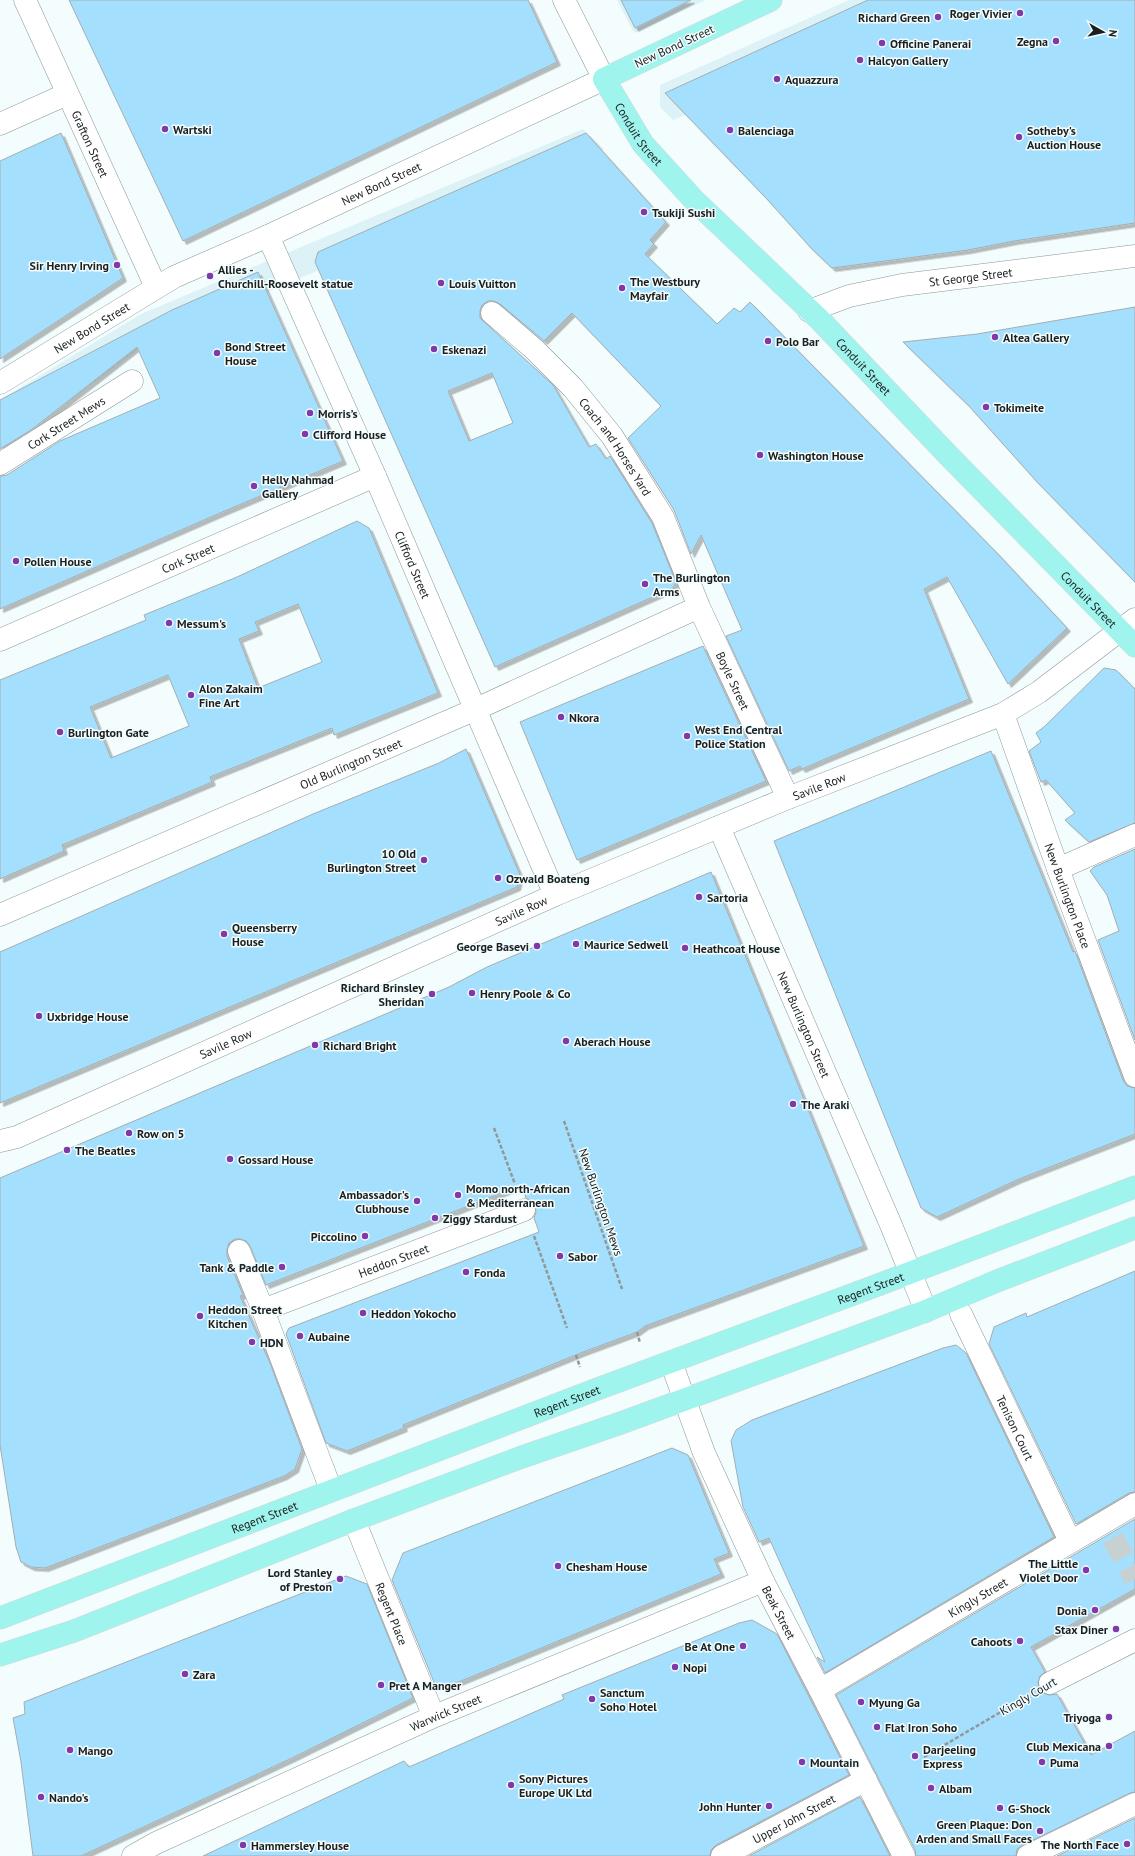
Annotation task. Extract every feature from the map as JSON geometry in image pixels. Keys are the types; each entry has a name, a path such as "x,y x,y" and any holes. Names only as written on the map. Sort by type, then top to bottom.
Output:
{"main road":[{"name":"New Bond Street","path":"604,79 771,0"},
{"name":"Conduit Street","path":"604,79 643,144 694,200 840,341 947,454 1130,632"},
{"name":"Regent Street","path":"0,1618 331,1490 1135,1187"},
{"path":"0,1655 74,1631 354,1520 926,1311 997,1281 1135,1228"}],"street":[{"name":"Grafton Street","path":"25,0 156,287"},
{"path":"564,0 604,79"},
{"name":"New Bond Street","path":"0,383 156,287 192,268 268,236 604,79"},
{"path":"0,124 67,94"},
{"name":"Clifford Street","path":"268,236 375,476 474,710 555,895"},
{"name":"St George Street","path":"809,311 849,296 902,285 1135,256"},
{"name":"Coach and Horses Yard","path":"492,313 534,348 573,388 612,436 663,517 700,607"},
{"name":"Cork Street Mews","path":"0,464 132,381"},
{"name":"Cork Street","path":"0,640 375,476"},
{"name":"Old Burlington Street","path":"0,915 474,710 700,607"},
{"name":"Boyle Street","path":"700,607 788,798"},
{"name":"Savile Row","path":"0,1141 17,1137 555,895 788,798 1003,714 1040,692 1130,632"},
{"name":"New Burlington Place","path":"1003,714 1058,869 1135,1076"},
{"name":"New Burlington Street","path":"719,828 911,1272 926,1311"},
{"path":"1058,869 1135,835"},
{"name":"Heddon Street","path":"263,1310 524,1210"},
{"path":"239,1251 263,1310 331,1490"},
{"name":"Tenison Court","path":"961,1314 1070,1541"},
{"name":"Beak Street","path":"671,1362 704,1453 763,1581 904,1856"},
{"name":"Kingly Street","path":"820,1690 1070,1541 1109,1530 1135,1504"},
{"name":"Regent Place","path":"354,1520 430,1707"},
{"name":"Warwick Street","path":"133,1856 156,1843 428,1719 763,1581"},
{"name":"Kingly Court","path":"1050,1683 1135,1640"},
{"name":"Upper John Street","path":"722,1856 866,1780"},
{"path":"1028,1856 1135,1804"}],"path":[{"name":"New Burlington Mews","path":"564,1121 622,1289"},
{"path":"560,1310 567,1328"},
{"path":"637,1332 641,1344"},
{"name":"Kingly Court","path":"924,1757 1050,1683"}],"shaded area":[{"path":"617,0 706,0 634,33"},
{"path":"849,0 956,0 673,120 660,107 660,85"},
{"path":"583,129 604,149 145,344 0,453 0,400 141,314"}],"building":[{"path":"69,0 528,0 557,62 183,241"},
{"path":"621,0 691,0 635,28"},
{"path":"868,0 1135,0 1135,223 1014,241 968,250 832,268 811,248 766,198 665,93"},
{"path":"61,133 123,278 0,359 0,161"},
{"path":"586,133 666,222 650,240 654,244 645,254 717,324 734,308 740,312 750,302 997,553 1067,628 1008,684 947,577 924,589 969,699 802,769 800,766 789,771 726,636 742,630 701,535 691,554 674,510 628,438 661,406 572,313 544,341 500,304 494,301 488,301 482,305 480,318 553,385 589,447 596,444 606,459 610,456 652,523 676,582 673,588 495,667 315,262 318,252","holes":["492,373 513,423 469,441 448,391"]},
{"path":"258,272 343,461 0,609 0,476 7,475 60,441 160,398 137,347 31,430 0,449 0,400 172,310"},
{"path":"1135,307 1135,582 1038,483 969,406 903,342 977,334"},
{"path":"357,521 369,528 438,693 334,735 332,728 210,777 212,782 62,845 64,851 0,879 0,680 146,620 144,615 237,577","holes":["298,604 322,662 258,688 239,639 259,631 255,622","168,675 189,726 111,758 90,707"]},
{"path":"703,646 766,781 577,860 520,722"},
{"path":"1104,668 1116,670 1135,689 1135,823 1089,842 1065,820 1075,813 1046,780 1041,782 1029,751 1041,742 1036,733"},
{"path":"466,749 520,875 517,887 0,1103 0,952 313,814 439,763"},
{"path":"991,751 1073,952 1075,951 1123,1080 1127,1086 1135,1088 1135,1134 1019,1179 937,1217 921,1208 774,841"},
{"path":"1135,849 1135,1040 1098,940 1119,931 1107,895 1090,871 1094,867"},
{"path":"711,872 864,1246 645,1326 637,1332 583,1352 403,1425 404,1428 347,1451 326,1443 286,1334 289,1328 539,1232 534,1218 536,1212 535,1205 532,1201 526,1198 522,1185 266,1285 250,1246 246,1241 235,1239 229,1243 227,1256 243,1295 240,1296 270,1363 302,1449 295,1469 284,1476 45,1568 31,1567 21,1562 16,1547 0,1445 0,1178 449,987 487,967"},
{"path":"1135,1271 1135,1492 1129,1493 1076,1524 989,1344 994,1327 1026,1313 1027,1317"},
{"path":"956,1345 966,1353 1054,1537 825,1673 817,1657 825,1662 769,1538 759,1542 743,1507 731,1441 736,1430 752,1420 943,1348"},
{"name":"Chesham House","path":"672,1448 688,1455 729,1553 714,1559 721,1574 444,1688 443,1684 436,1687 392,1580 403,1553"},
{"path":"1135,1519 1135,1589 1031,1647 1045,1672 1040,1676 1038,1682 1039,1689 1043,1693 1049,1695 1057,1694 1091,1755 1135,1731 1135,1792 1130,1793 1023,1845 1017,1849 1016,1856 916,1856 915,1850 836,1695"},
{"path":"346,1576 367,1584 413,1698 292,1758 81,1856 33,1856 21,1762 13,1718 25,1714 24,1702"},
{"path":"752,1620 777,1634 849,1775 716,1845 711,1850 710,1856 203,1856 404,1761 409,1767 564,1699 562,1695 739,1623"},
{"path":"860,1797 890,1856 749,1856"},
{"path":"1135,1818 1135,1856 1057,1856"}],"tunnel":[{"path":"1113,1538 1135,1579"}],"place":[{"name":"Roger Vivier","path":"1020,13"},
{"name":"Richard Green","path":"938,17"},
{"name":"Zegna","path":"1056,41"},
{"name":"Officine Panerai","path":"882,43"},
{"name":"Halcyon Gallery","path":"860,60"},
{"name":"Aquazzura","path":"777,79"},
{"name":"Wartski","path":"165,129"},
{"name":"Balenciaga","path":"730,130"},
{"name":"Sotheby's Auction House","path":"1019,137"},
{"name":"Tsukiji Sushi","path":"644,212"},
{"name":"Sir Henry Irving","path":"117,265"},
{"name":"Allies - Churchill-Roosevelt statue","path":"210,276"},
{"name":"Louis Vuitton","path":"441,283"},
{"name":"The Westbury Mayfair","path":"622,288"},
{"name":"Altea Gallery","path":"995,337"},
{"name":"Polo Bar","path":"768,341"},
{"name":"Eskenazi","path":"434,349"},
{"name":"Bond Street House","path":"217,353"},
{"name":"Tokimeite","path":"986,407"},
{"name":"Morris’s","path":"310,413"},
{"name":"Clifford House","path":"305,434"},
{"name":"Washington House","path":"760,455"},
{"name":"Helly Nahmad Gallery","path":"254,486"},
{"name":"Pollen House","path":"16,561"},
{"name":"The Burlington Arms","path":"645,584"},
{"name":"Messum's","path":"169,623"},
{"name":"Alon Zakaim Fine Art","path":"191,695"},
{"name":"Nkora","path":"561,717"},
{"name":"Burlington Gate","path":"60,732"},
{"name":"West End Central Police Station","path":"687,736"},
{"name":"10 Old Burlington Street","path":"424,860"},
{"name":"Ozwald Boateng","path":"498,878"},
{"name":"Sartoria","path":"699,897"},
{"name":"Queensberry House","path":"224,934"},
{"name":"Maurice Sedwell","path":"576,944"},
{"name":"George Basevi","path":"537,946"},
{"name":"Heathcoat House","path":"685,948"},
{"name":"Henry Poole & Co","path":"472,993"},
{"name":"Richard Brinsley Sheridan","path":"432,994"},
{"name":"Uxbridge House","path":"39,1016"},
{"name":"Aberach House","path":"566,1041"},
{"name":"Richard Bright","path":"315,1045"},
{"name":"The Araki","path":"793,1104"},
{"name":"Row on 5","path":"129,1133"},
{"name":"The Beatles","path":"67,1150"},
{"name":"Gossard House","path":"230,1159"},
{"name":"Momo north-African & Mediterranean","path":"458,1195"},
{"name":"Ambassador's Clubhouse","path":"417,1201"},
{"name":"Ziggy Stardust","path":"435,1218"},
{"name":"Piccolino","path":"365,1236"},
{"name":"Sabor","path":"560,1256"},
{"name":"Tank & Paddle","path":"282,1267"},
{"name":"Fonda","path":"466,1272"},
{"name":"Heddon Yokocho","path":"363,1313"},
{"name":"Heddon Street Kitchen","path":"200,1316"},
{"name":"Aubaine","path":"300,1336"},
{"name":"HDN","path":"252,1342"},
{"name":"Chesham House","path":"558,1566"},
{"name":"The Little Violet Door","path":"1086,1570"},
{"name":"Lord Stanley of Preston","path":"340,1579"},
{"name":"Donia","path":"1095,1610"},
{"name":"Stax Diner","path":"1116,1629"},
{"name":"Cahoots","path":"1020,1641"},
{"name":"Be At One","path":"743,1646"},
{"name":"Nopi","path":"675,1667"},
{"name":"Zara","path":"185,1674"},
{"name":"Pret A Manger","path":"381,1685"},
{"name":"Sanctum Soho Hotel","path":"592,1699"},
{"name":"Myung Ga","path":"861,1702"},
{"name":"Triyoga","path":"1109,1717"},
{"name":"Flat Iron Soho","path":"877,1727"},
{"name":"Club Mexicana","path":"1109,1746"},
{"name":"Mango","path":"70,1750"},
{"name":"Darjeeling Express","path":"915,1756"},
{"name":"Mountain","path":"802,1762"},
{"name":"Puma","path":"1042,1762"},
{"name":"Sony Pictures Europe UK Ltd","path":"511,1785"},
{"name":"Albam","path":"931,1788"},
{"name":"Nando's","path":"41,1797"},
{"name":"John Hunter","path":"769,1806"},
{"name":"G-Shock","path":"1000,1808"},
{"name":"Green Plaque: Don Arden and Small Faces","path":"1040,1831"},
{"name":"The North Face","path":"1127,1844"},
{"name":"Hammersley House","path":"243,1845"}]}
